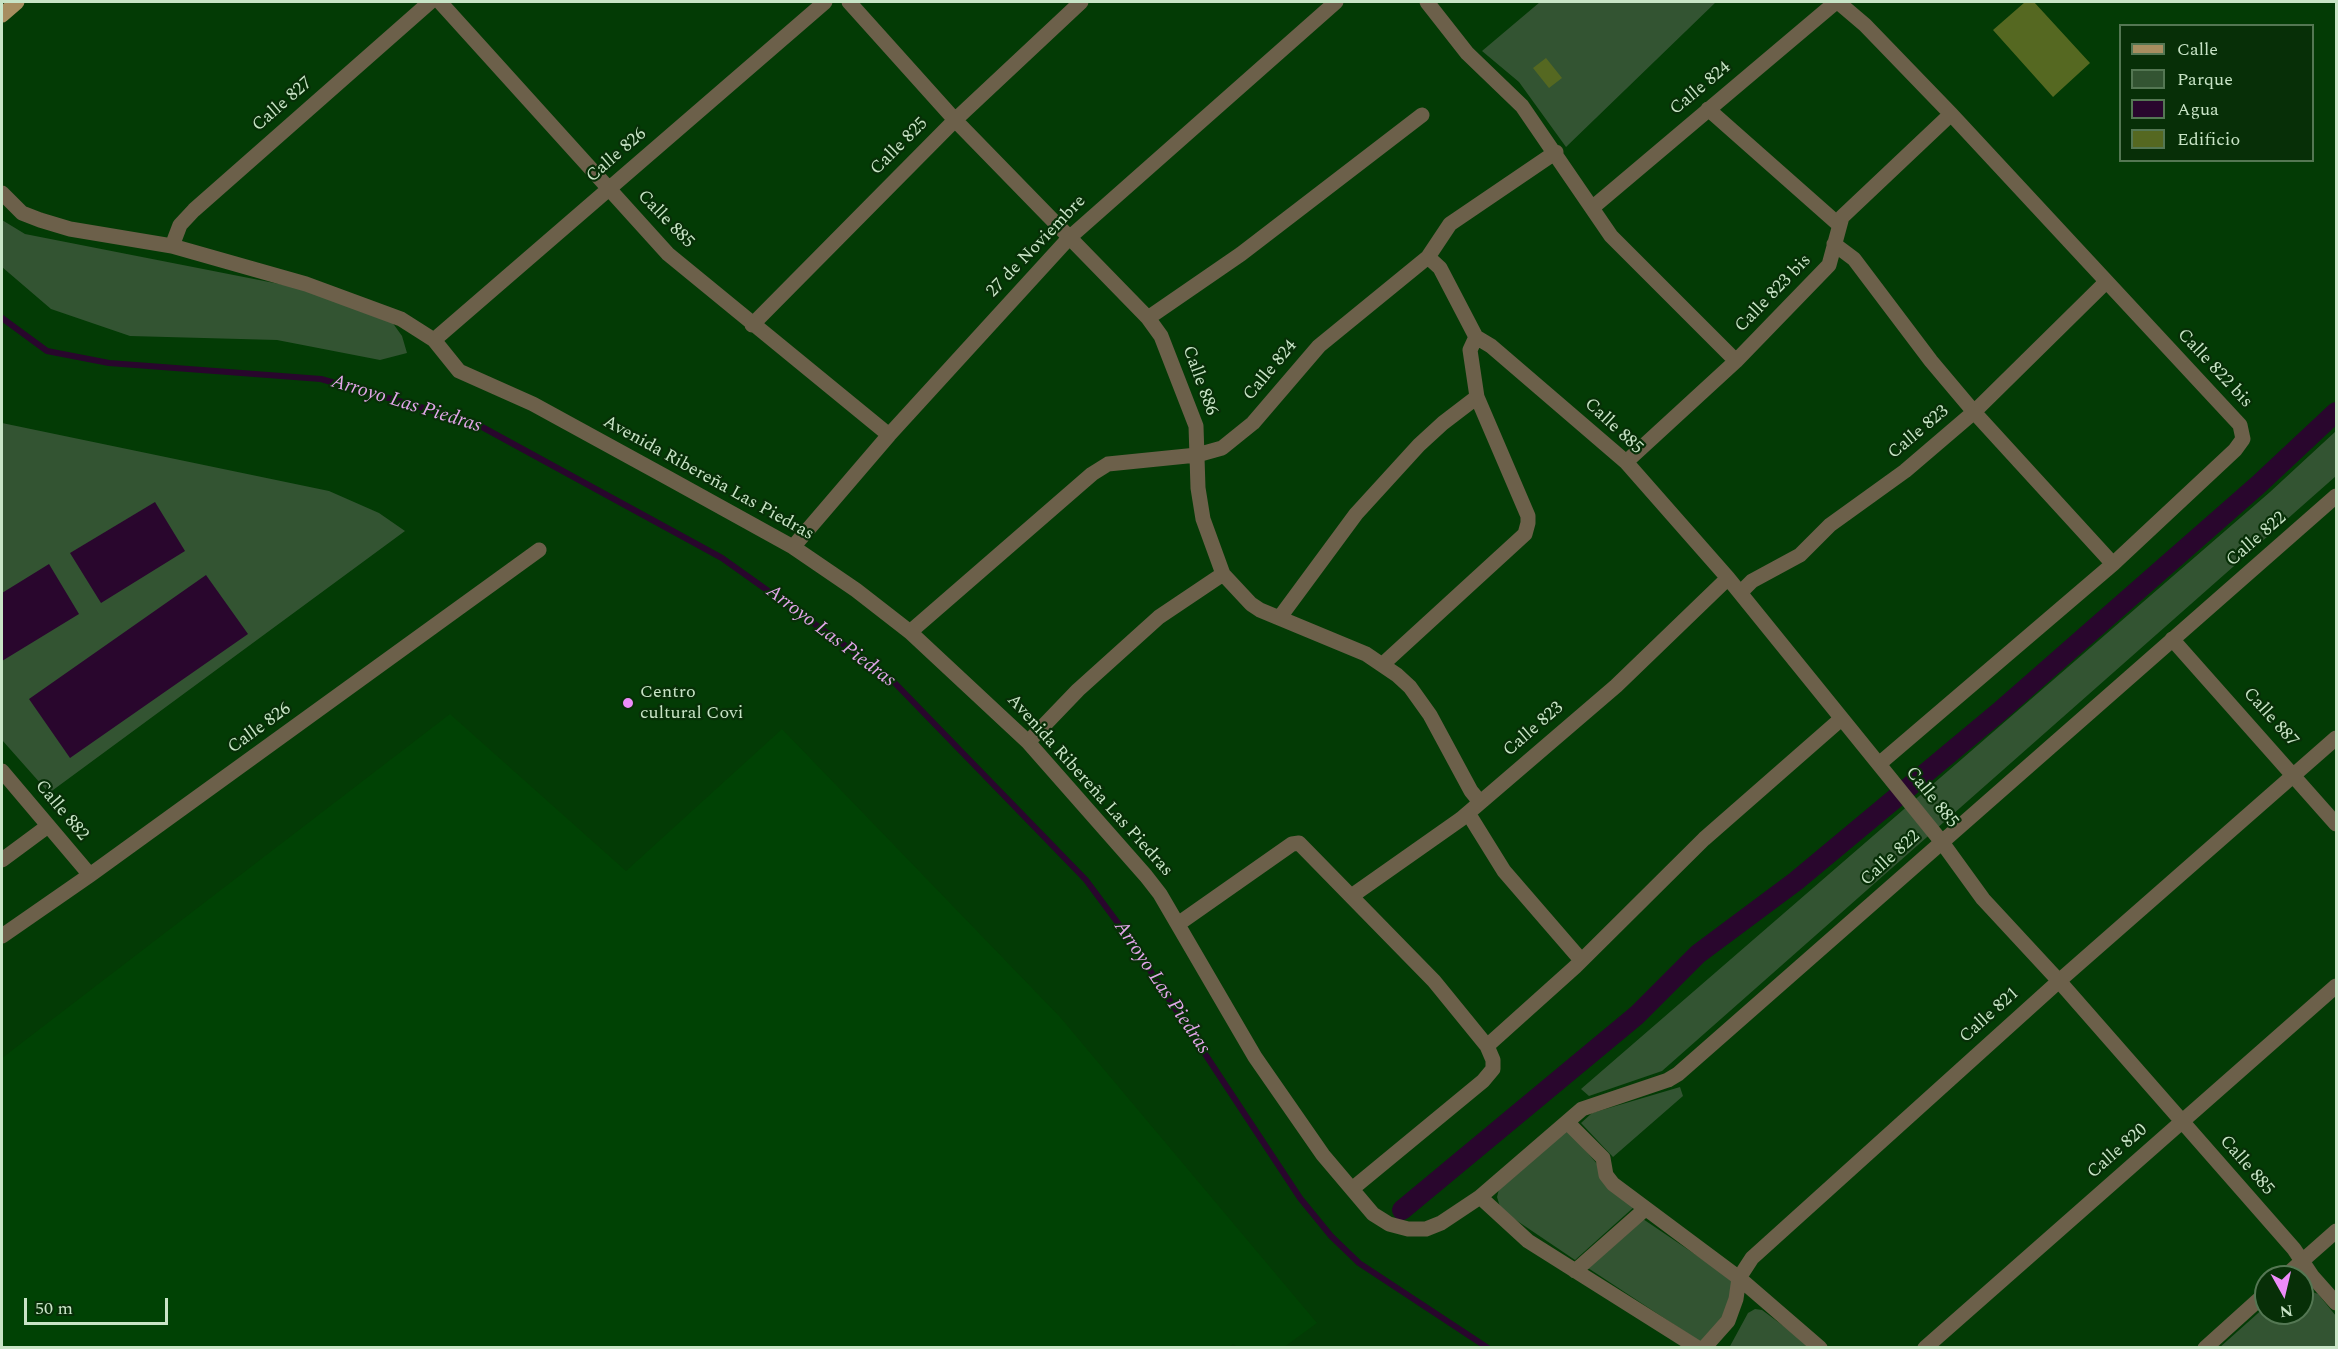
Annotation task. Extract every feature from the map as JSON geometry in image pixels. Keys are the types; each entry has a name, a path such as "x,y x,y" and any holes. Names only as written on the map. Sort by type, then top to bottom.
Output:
{"main road":[{"path":"2,15 17,2"}],"street":[{"name":"Calle 827","path":"172,246 180,225 194,210 430,2"},
{"name":"Calle 885","path":"440,2 668,254 889,435"},
{"name":"Calle 826","path":"434,340 825,2"},
{"name":"Calle 886","path":"849,2 955,120 1148,318 1171,356 1196,426 1203,519 1223,574 1251,604 1366,654 1383,664 1417,696 1471,791 1480,802"},
{"name":"Calle 825","path":"752,325 955,120 1081,2"},
{"name":"27 de Noviembre","path":"793,547 889,435 1069,238 1336,2"},
{"path":"1428,2 1467,53 1522,106 1625,252 1736,361"},
{"name":"Calle 824","path":"1592,208 1837,2"},
{"name":"Calle 822 bis","path":"1837,2 1865,25 1951,114 2240,425 2243,439 2235,450 2113,564 1879,764"},
{"path":"1708,109 1838,224 1842,217 1951,114"},
{"path":"1148,318 1241,254 1422,115"},
{"name":"Calle 824","path":"910,632 1092,474 1108,464 1197,455 1222,448 1252,423 1306,358 1428,257 1450,224 1556,152"},
{"name":"Avenida Ribereña Las Piedras","path":"2,193 22,213 40,220 70,229 172,246 306,284 380,309 419,329 434,340 459,372 533,404 793,547 856,590 910,632 1028,742 1146,876 1178,924 1255,1058 1323,1155 1373,1214 1389,1224 1408,1229 1426,1229 1441,1223 1480,1197"},
{"name":"Calle 823 bis","path":"1626,462 1736,361 1829,266 1838,224"},
{"path":"1834,244 1854,259 1931,361 1974,412 2113,564"},
{"path":"1383,664 1525,534 1528,516 1477,397 1470,350 1476,337 1440,268 1428,257"},
{"name":"Calle 823","path":"1740,593 1758,577 1800,555 1830,525 1905,471 1974,412 2106,282"},
{"name":"Calle 885","path":"1476,337 1491,346 1626,462 1728,578 1941,841 1983,899 2059,981 2337,1302"},
{"path":"1280,617 1356,514 1419,445 1477,397"},
{"name":"Calle 822","path":"1480,1197 1591,1103 1668,1080 1678,1074 2337,496"},
{"name":"Calle 826","path":"2,936 90,875 539,550"},
{"path":"1028,742 1078,690 1159,617 1223,574"},
{"name":"Calle 823","path":"1353,895 1468,813 1616,686 1728,578"},
{"name":"Calle 887","path":"2172,639 2337,824"},
{"path":"1487,1046 1581,960 1704,839 1841,719"},
{"name":"Calle 821","path":"1704,1347 1728,1321 1736,1299 1739,1278 1752,1258 2059,981 2337,738"},
{"name":"Calle 882","path":"2,771 90,875"},
{"path":"1468,813 1504,871 1581,960"},
{"path":"2,860 48,826"},
{"path":"1178,924 1292,844 1299,843 1353,895 1434,981 1487,1046 1493,1060 1493,1069 1484,1081 1352,1189"},
{"name":"Calle 820","path":"1924,1347 2337,986"},
{"path":"1566,1122 1602,1158 1606,1175 1613,1184 1644,1210 1739,1278 1820,1347"},
{"path":"1480,1197 1528,1241 1698,1347"},
{"path":"1575,1271 1644,1210"},
{"path":"2298,1265 2337,1230"},
{"path":"2205,1347 2254,1304"}],"shaded area":[{"path":"450,714 626,871 782,729 1060,1017 1317,1323 1283,1348 1237,1347 1233,1344 1228,1348 2,1347 2,1058"}],"green space":[{"path":"1540,2 1716,2 1566,147 1519,82 1482,51"},
{"path":"2,220 25,234 310,290 392,322 402,336 407,353 380,360 277,340 130,336 51,309 2,267"},
{"path":"2,423 329,491 379,513 405,531 49,793 2,740"},
{"path":"2336,431 2336,476 1662,1071 1589,1096 1581,1089 2270,492"},
{"path":"1680,1087 1683,1096 1613,1157 1581,1123 1592,1113"},
{"path":"1568,1130 1634,1207 1575,1260 1501,1210 1497,1197 1499,1189"},
{"path":"1643,1219 1733,1280 1733,1299 1722,1320 1702,1343 1588,1268"},
{"path":"2314,1292 2318,1294 2336,1316 2336,1347 2219,1348 2254,1317 2254,1325 2314,1325"},
{"path":"1755,1309 1762,1310 1813,1348 1729,1348 1748,1313"}],"water":[{"path":"155,502 185,551 101,603 70,553"},
{"path":"49,564 79,614 2,661 2,593"},
{"path":"206,575 248,634 70,758 29,699"}],"building":[{"path":"2025,2 2034,2 2090,63 2053,97 1993,30"},
{"path":"1546,58 1562,78 1549,88 1533,68"}],"waterway":[{"name":"Arroyo Las Piedras","path":"2,318 47,351 109,363 321,379 473,422 722,558 889,677 1086,880 1126,934 1300,1198 1331,1236 1359,1263 1488,1348"},
{"path":"1402,1210 1637,1015 1698,954 1796,881 1999,712 2258,485 2336,412"}],"place":[{"name":"Centro cultural Covi","path":"628,703"}]}
